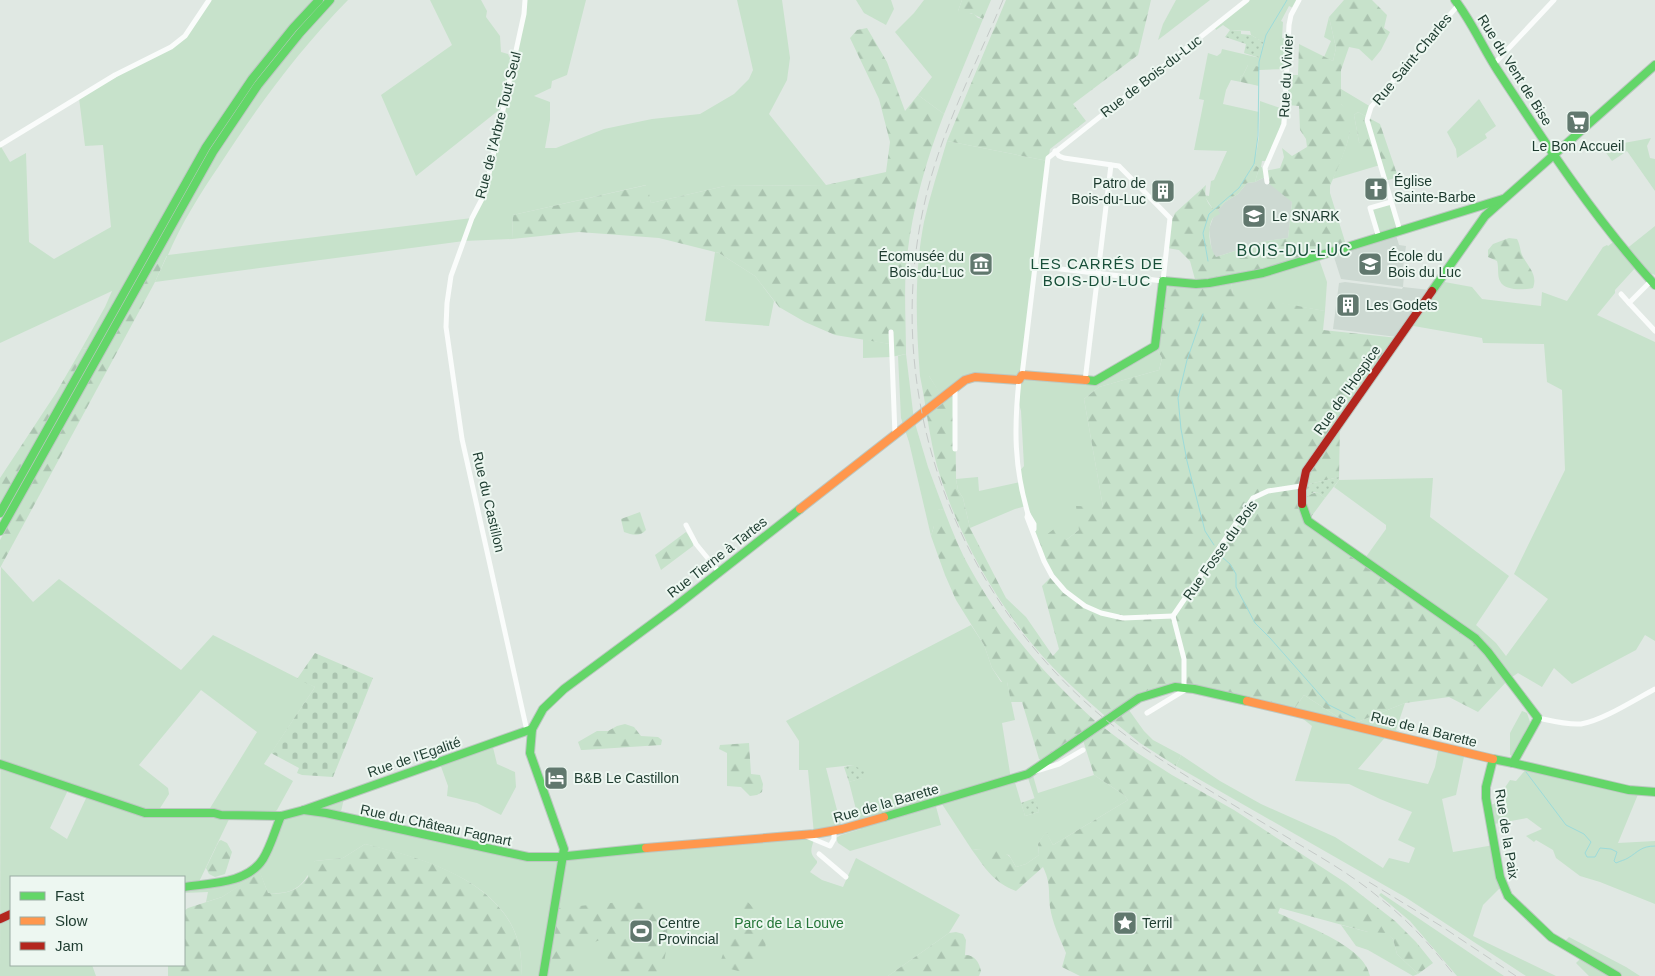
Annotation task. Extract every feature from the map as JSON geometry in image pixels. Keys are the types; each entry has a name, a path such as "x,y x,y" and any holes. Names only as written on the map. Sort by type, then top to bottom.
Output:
{"main road":[{"path":"0,513 206,147 252,79 318,0"},
{"path":"0,531 213,152 258,85 300,33 330,0"},
{"name":"Rue du Vent de Bise","path":"1457,2 1494,64 1553,154 1602,221 1653,283"},
{"name":"Rue de l'Hospice","path":"1538,718 1488,652 1475,638 1308,521 1304,515 1301,486 1306,470 1485,216 1655,65"},
{"path":"1085,381 1095,381 1155,346 1163,281 1196,284 1244,278 1503,199"},
{"name":"Rue Tierne à Tartes","path":"529,730 543,709 555,696 719,572 955,386 968,378 975,377 1021,377 1085,381"},
{"name":"Rue de la Barette","path":"563,857 834,831 927,805 1032,772 1131,702 1152,693 1175,687 1351,725 1630,790 1655,791"},
{"path":"1513,763 1538,718"},
{"name":"Rue de l'Egalité","path":"281,816 304,810 529,730"},
{"name":"Rue du Castillon","path":"529,730 532,762 563,845 563,857"},
{"name":"Rue de la Paix","path":"1493,759 1486,787 1486,798 1504,890 1512,901 1552,938 1617,976"},
{"path":"0,764 145,813 281,816 263,859 250,873 238,878 185,887"},
{"name":"Rue du Château Fagnart","path":"304,810 326,813 528,857 563,857"},
{"path":"543,976 563,857"}],"street":[{"path":"0,145 115,75 161,53 178,42 192,26 209,0"},
{"name":"Rue de l'Arbre Tout Seul","path":"451,276 472,218 484,195 524,14 525,0"},
{"name":"Rue de Bois-du-Luc","path":"1035,266 1048,158 1247,0"},
{"name":"Rue du Vivier","path":"1267,182 1265,168 1284,124 1289,25 1291,15 1299,0"},
{"path":"1494,64 1554,0"},
{"name":"Rue Saint-Charles","path":"1400,231 1367,120 1368,112 1457,2"},
{"path":"1056,151 1059,156 1064,158 1119,166 1170,218 1163,281 1035,266 1015,414 1016,453 1022,491 1028,514 1034,524 1034,530 1044,561 1052,576 1065,591 1085,606 1101,613 1123,618 1173,616 1184,659 1186,688 1147,712"},
{"path":"1085,381 1111,165"},
{"path":"1379,238 1370,208 1391,202"},
{"name":"Rue du Castillon","path":"451,276 446,303 446,327 462,439 529,730"},
{"path":"1628,303 1653,283"},
{"path":"1620,294 1655,331"},
{"path":"890,332 895,435"},
{"path":"955,386 955,449"},
{"name":"Rue Fosse du Bois","path":"1173,616 1253,498 1268,491 1301,486"},
{"path":"686,525 696,544 719,572"},
{"path":"1538,718 1570,724 1582,724 1603,716 1655,689"},
{"path":"1032,772 1059,764 1082,750"},
{"path":"802,835 830,846 834,839 834,831"},
{"path":"819,854 846,876"}],"shaded area":[{"name":"Le SNARK","path":"1276,175 1292,202 1288,238 1266,241 1216,257 1212,252 1209,229 1218,210 1225,202 1238,194 1247,183"},
{"name":"École du Bois du Luc","path":"1396,235 1399,245 1406,246 1402,274 1404,275 1403,287 1341,279 1333,254"},
{"path":"1345,282 1402,289 1403,287 1430,290 1397,337 1333,329 1339,283"}],"green space":[{"path":"209,0 315,0 88,349 82,348 112,291 0,343 0,145 10,162 26,153 29,242 54,259 111,227 103,145 85,146 79,98 178,42"},
{"path":"334,0 348,0 296,59 248,122 198,198 168,255 472,218 487,183 504,106 416,176 381,95 452,45 430,0 481,0 487,11 486,17 500,36 501,52 508,54 513,64 525,0 586,0 567,75 552,81 551,88 534,96 550,102 550,120 545,148 556,148 604,129 652,119 700,114 734,94 749,79 753,70 737,0 782,0 790,58 787,80 769,114 826,185 725,186 651,203 646,185 513,215 512,239 464,241 155,282 167,256 158,255 199,182 263,85"},
{"path":"856,0 891,0 894,9 886,25 864,13"},
{"path":"924,0 962,0 958,11 974,14 978,18 983,19 944,114 918,95 932,77 895,32"},
{"path":"962,0 991,0 983,19 971,13 962,16 958,11"},
{"path":"1006,0 1151,0 1138,55 1073,104 1086,121 1050,149 1048,161 947,141"},
{"path":"1176,0 1210,0 1158,40 1163,24"},
{"path":"1247,0 1299,0 1293,8 1289,6 1281,21 1283,22 1282,38 1287,39 1286,69 1259,70 1258,67 1248,65 1240,77 1241,82 1231,80 1226,90 1223,104 1259,112 1256,155 1259,137 1260,101 1283,109 1281,123 1267,161 1262,161 1261,167 1264,168 1265,177 1255,182 1259,168 1254,164 1239,188 1214,211 1204,195 1209,196 1211,181 1214,180 1227,151 1194,150 1204,100 1199,99 1208,53 1217,56 1221,53 1222,49 1260,58 1263,42 1251,35 1250,31 1230,30 1223,25 1216,30 1214,26"},
{"path":"1344,0 1372,0 1387,15 1384,28 1390,32 1381,50 1372,61 1359,49 1349,47 1341,70 1341,104 1347,109 1350,117 1350,127 1346,148 1330,186 1330,193 1347,248 1231,280 1233,294 1325,311 1323,330 1398,338 1340,422 1339,477 1301,486 1311,494 1317,492 1325,498 1308,521 1475,638 1509,679 1478,712 1449,697 1405,703 1355,723 1341,719 1304,695 1293,711 1184,687 1126,706 1153,740 1181,755 1176,766 1140,743 1113,721 1125,706 1105,716 1068,682 1029,640 996,594 968,544 946,492 934,455 920,376 929,376 942,396 955,386 956,479 958,490 963,498 970,528 1006,598 1026,617 1053,656 1059,649 1042,586 1052,576 1037,542 1054,529 1066,540 1079,530 1076,506 1103,507 1084,399 1099,387 1159,370 1162,358 1155,346 1161,294 1171,284 1196,283 1190,261 1179,250 1167,248 1170,218 1173,218 1175,213 1206,185 1206,199 1214,210 1239,188 1254,164 1259,168 1255,182 1247,183 1238,194 1225,202 1218,210 1220,214 1213,218 1211,222 1210,238 1216,257 1266,241 1288,238 1292,202 1267,182 1265,171 1280,168 1284,157 1282,148 1292,156 1307,147 1306,139 1300,130 1299,106 1287,105 1288,75 1298,75 1299,44 1333,61 1336,48 1329,17"},
{"path":"1329,17 1336,48 1333,61 1324,57 1331,41 1324,37"},
{"path":"867,28 887,62 905,111 918,95 944,114 920,188 911,227 905,288 906,354 891,357 890,344 835,335 805,322 779,307 755,276 719,253 659,238 579,232 512,239 513,215 647,185 651,203 725,186 826,185 886,172 890,142 879,99 850,38 857,30"},
{"path":"1230,30 1241,31 1241,34 1251,35 1263,42 1260,58 1244,53 1246,44 1225,37"},
{"path":"1250,64 1259,67 1259,86 1241,82 1240,77"},
{"path":"1341,89 1371,107 1367,117 1358,112 1354,115 1359,142 1380,165 1333,179 1345,151 1350,130 1347,112 1341,104"},
{"path":"1479,99 1496,126 1485,134 1487,138 1457,158 1456,149 1447,132"},
{"path":"1358,112 1380,124 1398,177 1385,181 1380,165 1365,153 1359,142 1354,115"},
{"path":"1651,138 1647,146 1650,158 1655,159 1655,191 1627,151 1612,161 1602,147"},
{"path":"947,141 1048,161 1022,375 1095,381 1155,346 1162,358 1159,370 1099,387 1084,399 1103,507 1066,540 1037,542 1026,506 970,528 963,498 958,490 956,479 978,477 979,491 1020,482 1018,473 1024,466 1021,411 1017,397 1019,380 975,377 942,397 929,376 920,376 917,279 921,241 926,212"},
{"path":"1391,202 1400,231 1379,238 1370,208"},
{"path":"1655,226 1655,275 1650,273 1641,263 1615,290 1615,293 1597,315 1655,342 1655,641 1645,635 1636,650 1572,684 1554,668 1542,687 1518,673 1509,679 1363,561 1386,529 1386,525 1334,487 1339,480 1433,478 1430,517 1509,576 1476,625 1496,643 1506,656 1548,599 1514,574 1565,470 1562,390 1547,382 1544,344 1483,343 1482,338 1408,325 1439,281 1472,287 1482,299 1541,306 1542,292 1567,301 1603,247 1616,240 1625,250"},
{"path":"1509,238 1517,239 1518,241 1522,255 1532,271 1534,279 1533,288 1506,287 1499,279 1497,261 1488,257 1488,250 1493,244"},
{"path":"715,252 755,276 774,301 769,326 705,321"},
{"path":"158,255 167,255 155,282 0,568 0,540"},
{"path":"1318,256 1327,282 1325,311 1233,295 1231,280"},
{"path":"863,339 890,344 891,357 863,358"},
{"path":"82,348 88,349 0,507 0,478 56,393"},
{"path":"906,354 914,420 928,467 944,510 939,509 931,536 909,442 901,418 898,356"},
{"path":"1339,477 1339,480 1325,498 1314,492 1302,501 1301,486"},
{"path":"940,509 944,510 967,563 997,612 1059,687 1095,721 1083,736 1103,727 1136,752 1172,775 1234,810 1346,883 1395,921 1433,963 1418,974 1397,954 1393,939 1387,933 1368,932 1280,908 1278,913 1317,930 1357,955 1366,965 1370,976 1080,976 1062,967 1066,953 1052,919 1048,883 1043,867 1016,891 996,879 972,850 992,850 1006,854 1016,867 1026,864 1039,855 1038,844 1046,831 1053,845 1128,800 1124,795 1094,775 1082,737 1046,763 1039,759 1022,702 1011,702 1007,682 1002,682 992,668 984,645 956,600 945,575 931,536 934,526 934,512"},
{"path":"640,512 646,530 633,535 624,532 621,519"},
{"path":"686,532 694,543 693,546 661,570 655,555"},
{"name":"Parc de La Louve","path":"1,567 33,602 59,579 181,670 213,635 315,687 264,764 293,781 277,810 273,813 231,815 198,884 238,878 255,869 281,816 322,810 322,806 345,794 340,816 528,857 802,835 814,840 811,851 817,863 810,872 822,880 843,887 856,858 960,915 949,933 888,976 521,976 519,946 509,921 493,900 471,883 446,870 419,859 365,844 343,858 315,861 303,882 292,890 268,893 260,873 222,897 206,902 208,892 185,893 185,876 10,876 10,966 92,966 96,976 0,976","holes":["201,690 257,732 207,813 157,813 169,794 168,788 139,765","69,788 88,794 67,839 50,828"]},
{"path":"971,625 984,645 992,668 1001,682 1007,682 1015,720 1002,723 1011,779 1014,779 1025,816 1039,812 1028,778 1032,772 1038,793 1094,775 1124,795 1128,800 1053,845 1046,832 1038,844 1039,855 1026,864 1016,867 1009,855 977,849 972,850 940,801 935,803 941,825 850,851 838,843 836,838 861,829 849,782 862,778 853,765 826,768 842,829 814,834 808,770 799,770 799,741 786,721"},
{"path":"315,653 373,678 333,777 302,775 297,773 299,768 271,753 315,687 297,679"},
{"path":"1304,695 1341,719 1355,723 1405,703 1396,730 1411,739 1388,734 1358,769 1428,784 1435,767 1439,746 1465,752 1456,795 1442,799 1453,852 1494,845 1503,885 1483,905 1473,936 1556,976 1526,976 1405,897 1176,766 1181,755 1220,781 1261,804 1335,837 1383,868 1389,858 1409,863 1415,848 1398,840 1412,812 1349,784 1295,781 1312,726 1293,711"},
{"path":"1522,711 1527,713 1530,722 1513,756 1510,755 1510,733"},
{"path":"625,724 634,727 641,736 658,737 662,740 661,745 581,750 578,742 597,731 608,731"},
{"path":"492,743 497,764 515,772 516,787 501,815 477,803 447,796 448,786 439,761"},
{"path":"749,743 751,774 760,775 763,784 762,792 750,796 741,787 727,786 727,753 719,749 720,745"},
{"path":"853,765 866,772 863,778 849,782 844,767"},
{"path":"1528,767 1639,792 1618,843 1655,841 1655,904 1580,876 1556,858 1553,850 1536,840 1534,842 1526,836 1542,829 1527,818 1494,824 1490,805 1494,804 1510,780 1516,781"},
{"path":"1035,798 1039,812 1025,816 1021,803"},
{"path":"221,840 227,843 232,852 225,874 215,877 209,874 206,868"},
{"path":"365,844 419,859 471,883 493,900 509,921 519,946 521,976 168,976 168,966 185,966 185,910 188,908 222,897 260,872 268,893 285,893 295,889 304,882 308,877 306,869 315,861 343,858"},
{"path":"1381,893 1504,976 1457,976 1410,921 1379,895"},
{"path":"742,897 760,918 766,943 763,962 742,972 719,966"},
{"path":"631,901 660,907 664,916 667,924 667,941 663,976 606,976 612,969 600,940 584,946 577,953 577,966 570,973 560,976 548,976 558,908"},
{"path":"1341,925 1368,932 1387,932 1393,939 1397,954 1418,974 1413,976 1368,950 1356,946"},
{"path":"949,933 963,934 966,940 965,955 971,956 978,962 981,971 979,976 888,976"},
{"path":"1569,937 1640,976 1589,976 1576,963 1583,956 1562,944"}],"waterway":[{"path":"1208,261 1203,233 1209,214 1239,188 1254,164 1258,136 1259,62 1266,35 1287,0"},
{"path":"1203,314 1187,360 1178,398 1187,461 1205,531 1214,545"},
{"path":"1222,557 1230,564 1236,574 1236,587 1255,623 1329,705 1355,718"},
{"path":"1526,772 1566,825 1584,834 1591,842 1585,853 1587,857 1595,857 1600,848 1611,849 1617,852 1614,861 1616,863 1627,859 1643,848 1655,846"}],"railway":[{"path":"1003,0 959,99 940,149 925,201 913,280 914,359 927,436 951,510 986,580 1031,645 1085,702 1148,751 1218,796 1326,860 1371,891 1412,926 1455,976"},
{"path":"1369,882 1441,926 1516,976"}],"traffic: fast":[{"path":"0,513 206,147 252,79 293,28 319,0"},
{"path":"0,531 213,152 258,85 300,33 330,0"},
{"path":"1455,0 1498,71 1572,181 1612,234 1655,285"},
{"path":"1432,291 1485,216 1655,65"},
{"path":"1086,380 1095,381 1155,346 1163,281 1196,284 1209,283 1263,273 1503,199"},
{"path":"1302,504 1308,521 1475,638 1488,652 1538,718 1513,763 1493,759 1486,787 1486,798 1500,877 1508,896 1551,937 1617,976"},
{"path":"543,976 564,849 530,753 532,729 543,709 564,689 676,606 800,509"},
{"path":"884,817 1028,774 1139,698 1175,687 1194,689 1247,701"},
{"path":"0,764 145,813 214,813 221,815 281,816 304,810 532,729"},
{"path":"1513,763 1629,790 1655,792"},
{"path":"304,810 326,813 528,857 558,857 646,848"},
{"path":"185,887 227,881 248,873 256,867 266,854 281,816"}],"traffic: slow":[{"path":"800,509 965,380 975,377 1019,380 1022,375 1086,380"},
{"path":"1247,701 1493,759"},
{"path":"646,848 814,834 842,829 884,817"}],"traffic: jam":[{"path":"1302,504 1302,490 1306,471 1432,291"},
{"path":"0,919 10,914"}],"place":[{"name":"Le Bon Accueil","path":"1578,122"},
{"name":"Église Sainte-Barbe","path":"1376,189"},
{"name":"Patro de Bois-du-Luc","path":"1163,191"},
{"name":"Le SNARK","path":"1254,216"},
{"name":"Écomusée du Bois-du-Luc","path":"981,264"},
{"name":"École du Bois du Luc","path":"1370,264"},
{"name":"Les Godets","path":"1348,305"},
{"name":"B&B Le Castillon","path":"556,778"},
{"name":"Terril","path":"1125,923"},
{"name":"Centre Provincial","path":"641,931"}],"district":[{"name":"BOIS-DU-LUC","path":"1294,250"},
{"name":"LES CARRÉS DE BOIS-DU-LUC","path":"1097,272"}]}
